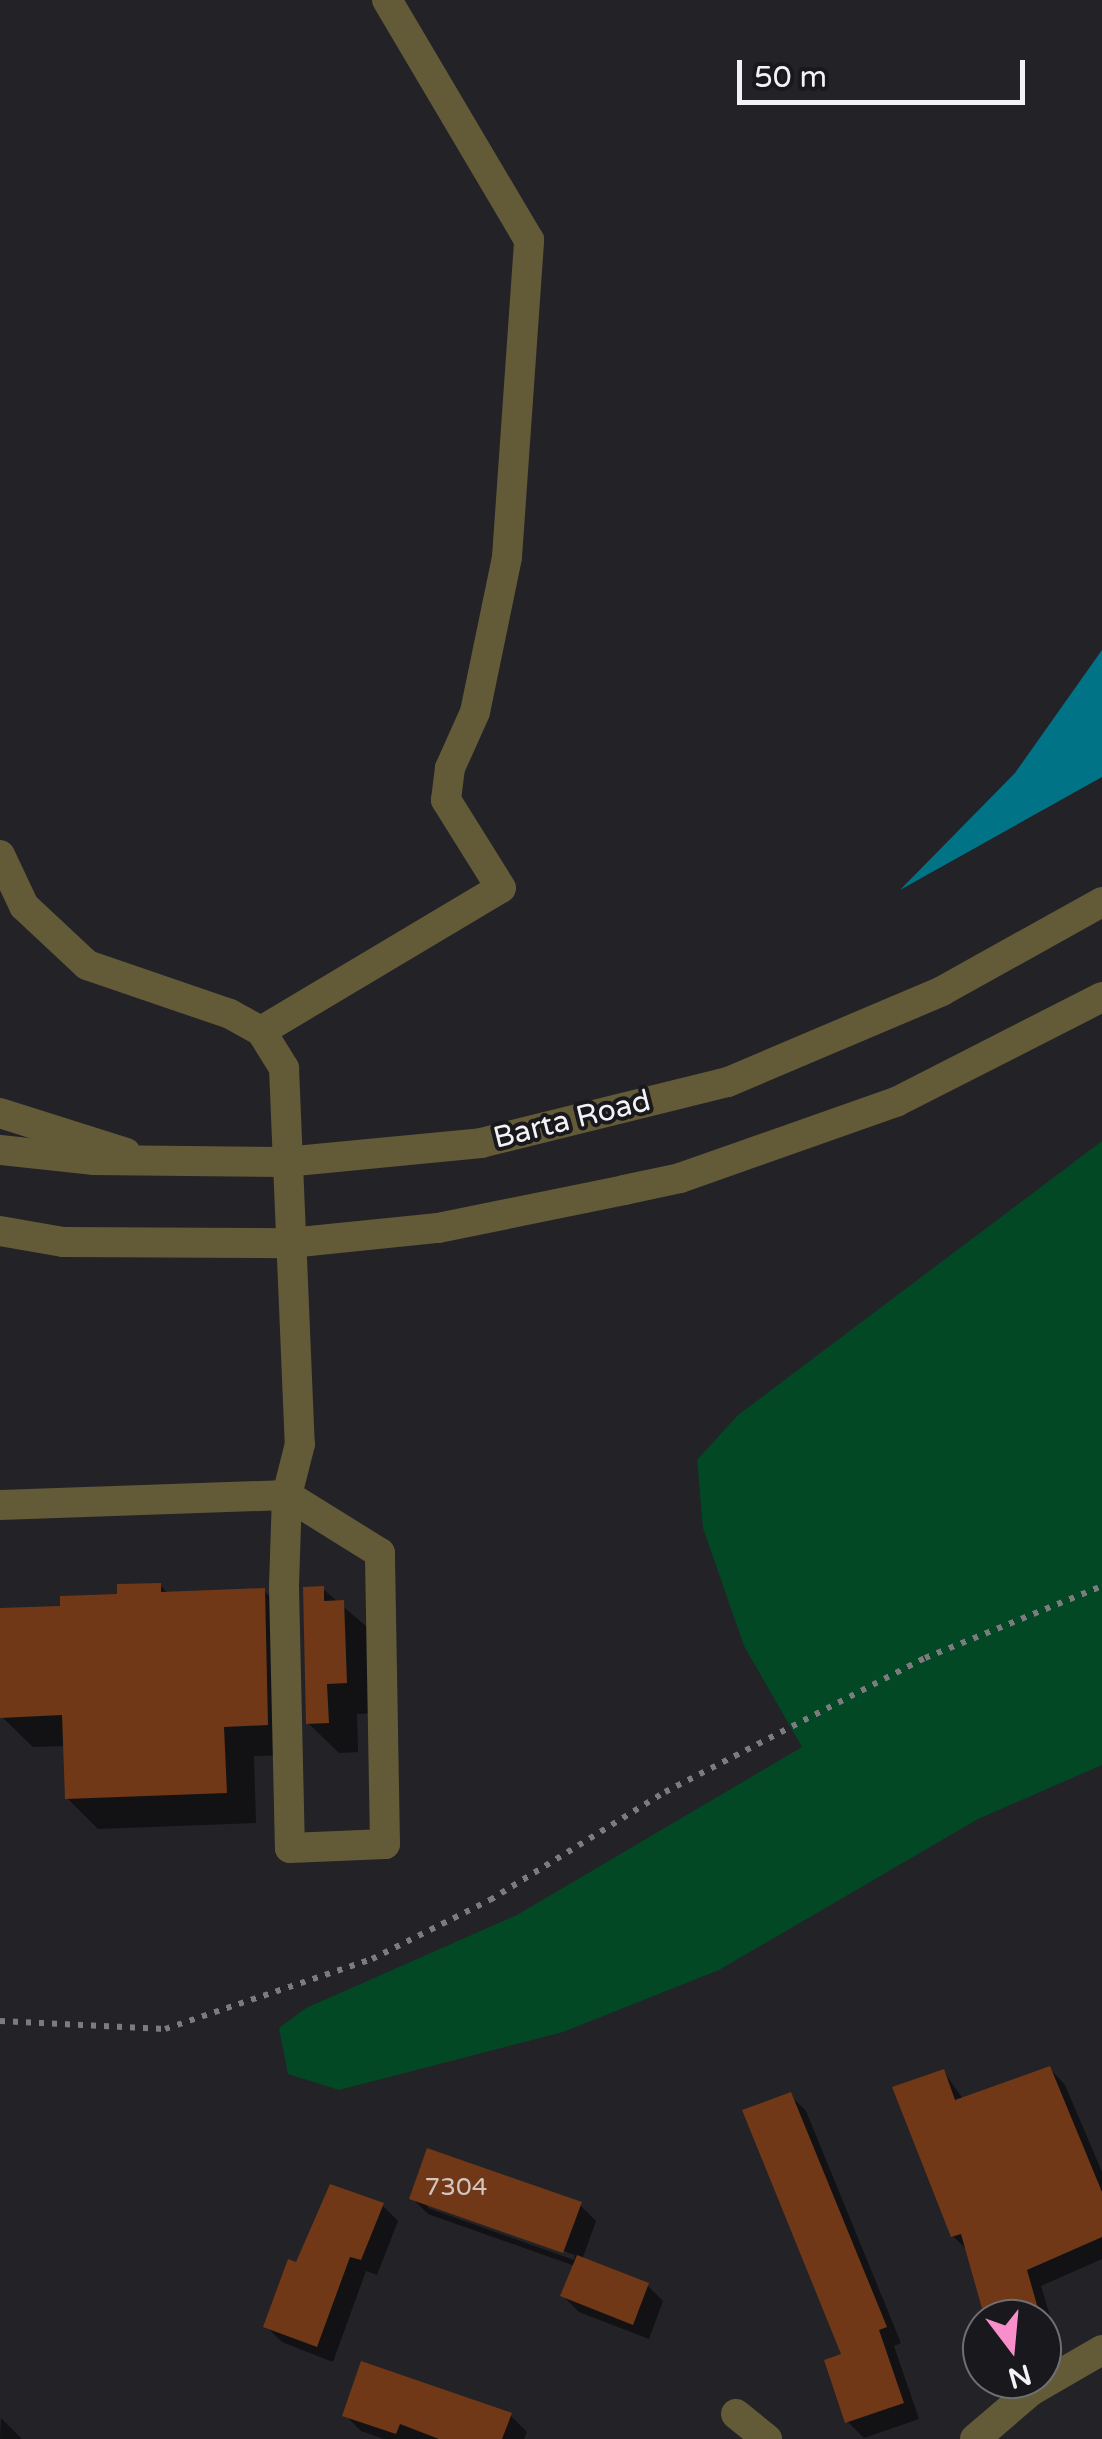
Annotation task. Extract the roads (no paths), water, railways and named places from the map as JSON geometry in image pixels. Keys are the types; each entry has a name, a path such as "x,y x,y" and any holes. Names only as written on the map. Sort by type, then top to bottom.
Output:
{"street":[{"path":"261,1031 501,888 446,800 450,768 475,712 507,557 529,240 387,0"},
{"path":"0,855 24,906 88,965 261,1031 284,1068 300,1444 287,1495 290,1848 385,1844 380,1553 287,1495 0,1505"},
{"name":"Barta Road","path":"0,1150 142,1160 285,1162 481,1142 728,1082 942,991 1102,902"},
{"path":"0,1232 35,1237 290,1243 438,1228 680,1178 896,1102 1102,996"},
{"path":"0,1112 69,1130 142,1160"},
{"path":"0,1246 35,1237"},
{"path":"975,2439 1031,2392 1102,2350"},
{"path":"736,2414 767,2439"}],"water":[{"path":"1102,650 1102,777 900,890 1015,773"}]}
